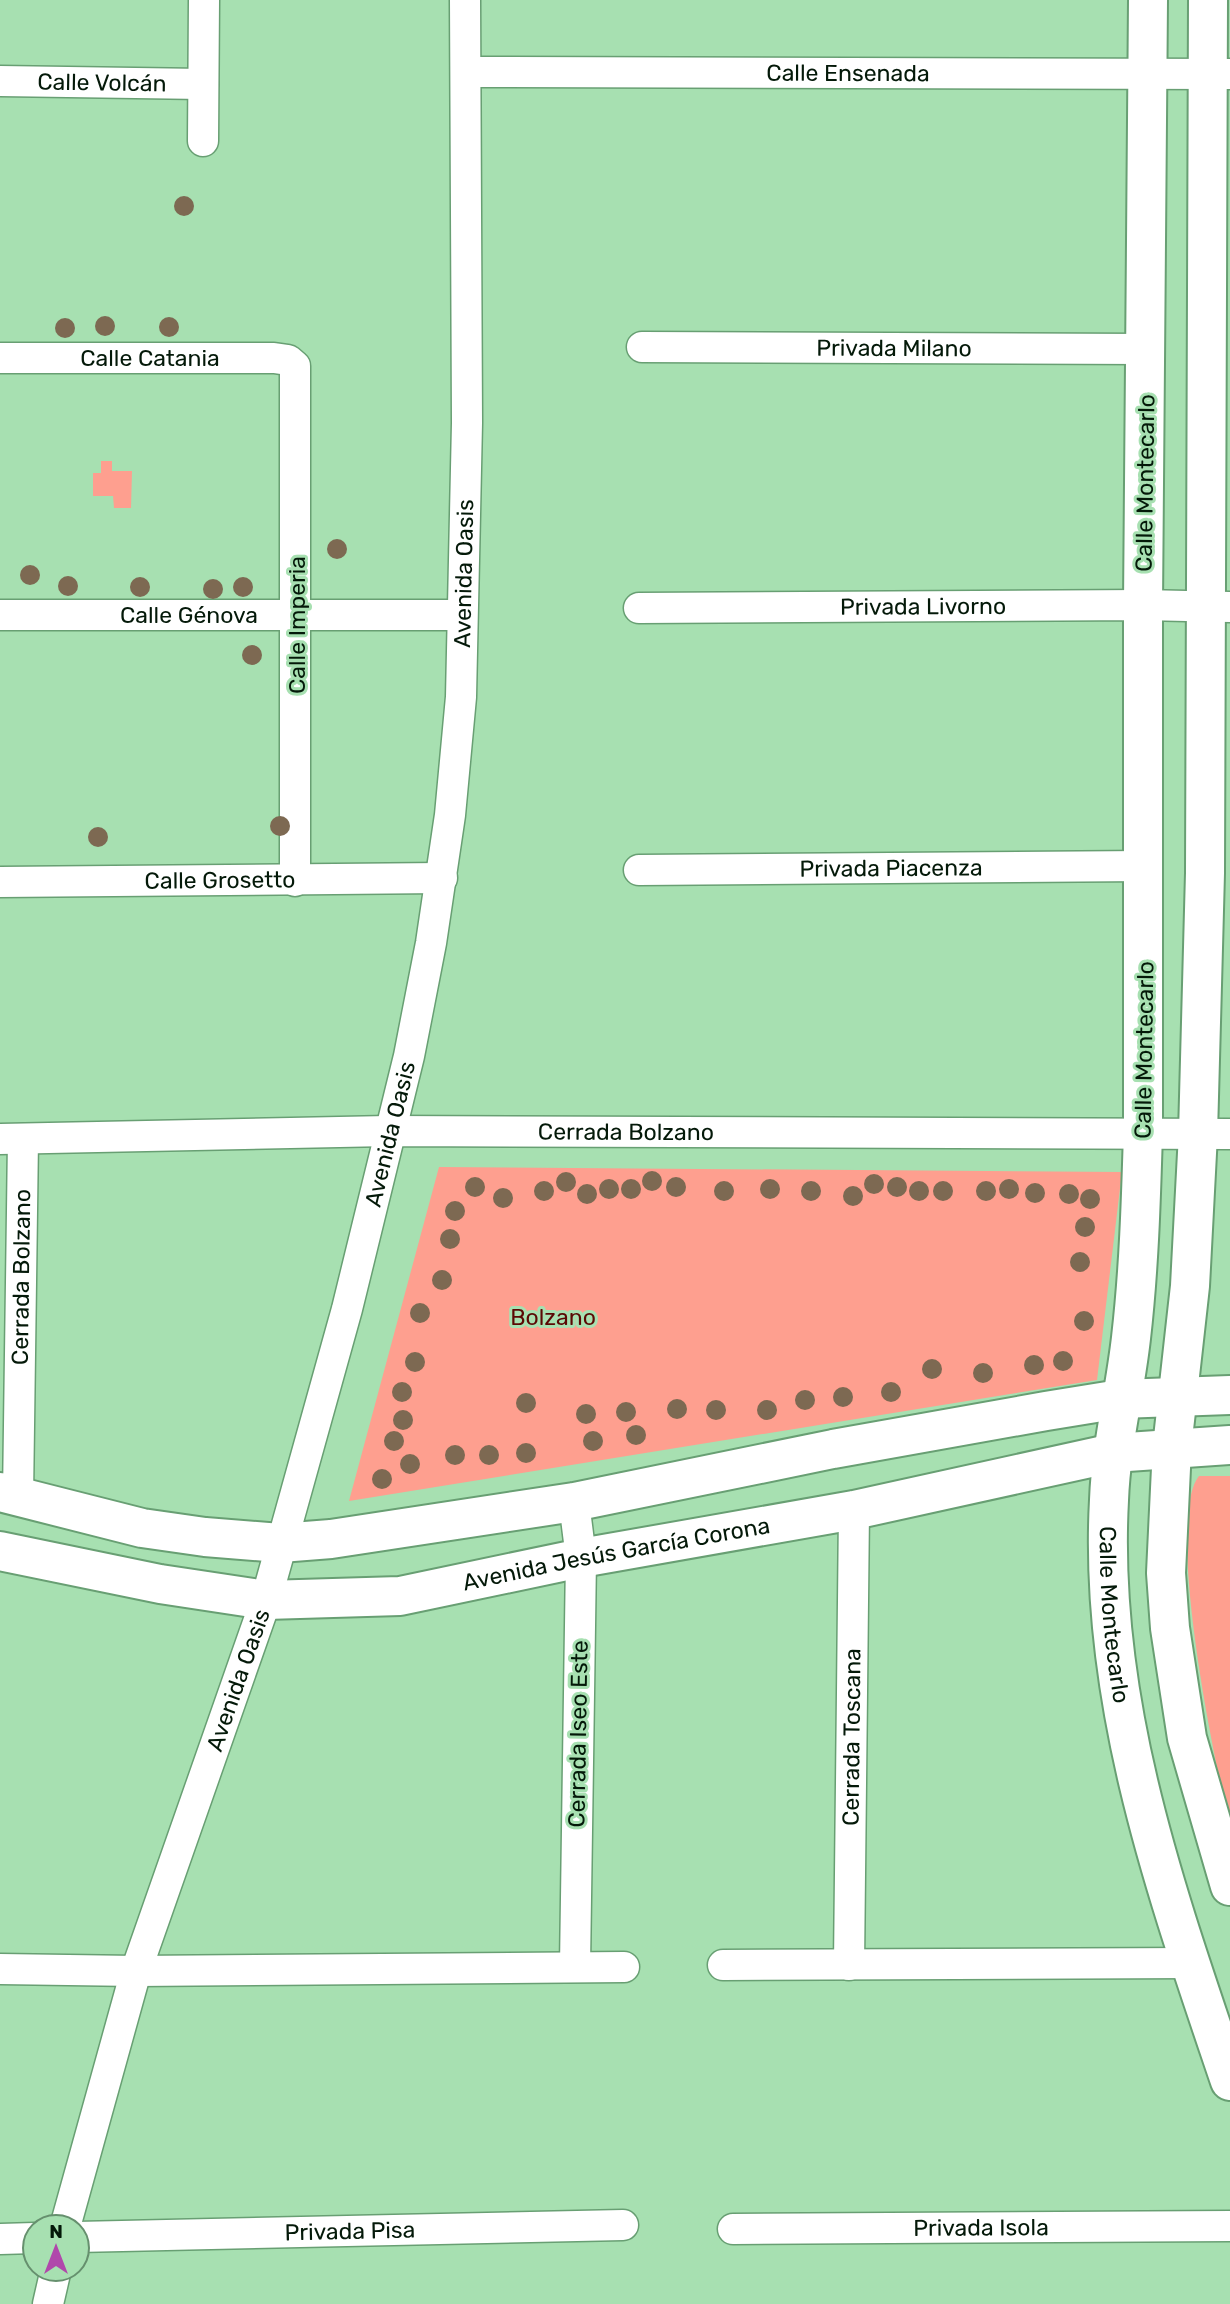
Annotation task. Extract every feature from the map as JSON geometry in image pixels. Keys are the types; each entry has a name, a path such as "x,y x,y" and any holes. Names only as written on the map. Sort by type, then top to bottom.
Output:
{"street":[{"path":"203,141 204,0"},
{"name":"Avenida Oasis","path":"69,2213 136,1971 266,1600 279,1543 347,1309 388,1130 409,1056 442,878 457,760 467,423 466,0"},
{"name":"Calle Montecarlo","path":"1148,0 1143,605 1143,1132 1141,1218 1133,1317 1108,1501 1111,1624 1117,1672 1149,1836 1230,2081"},
{"path":"1208,0 1219,74 1218,873 1214,1134 1190,1286 1172,1447 1166,1573 1178,1692 1202,1796 1230,1886"},
{"name":"Calle Ensenada","path":"466,72 1219,74"},
{"name":"Calle Volcán","path":"0,81 203,84"},
{"name":"Privada Milano","path":"642,346 1147,349"},
{"name":"Calle Catania","path":"0,358 274,358 288,360 296,370"},
{"name":"Calle Imperia","path":"295,881 296,370"},
{"name":"Privada Livorno","path":"639,608 1143,605 1217,607"},
{"name":"Calle Génova","path":"0,615 461,615"},
{"name":"Privada Piacenza","path":"639,870 1144,866"},
{"name":"Calle Grosetto","path":"0,882 442,878"},
{"name":"Cerrada Bolzano","path":"9,1495 11,1139 388,1130 1214,1134"},
{"path":"9,1495 142,1528 279,1543 331,1539 574,1502 833,1449 1120,1399 1230,1395"},
{"name":"Avenida Jesús García Corona","path":"0,1551 160,1584 266,1600 400,1596 581,1559 854,1510 1113,1453 1230,1445"},
{"name":"Cerrada Iseo Este","path":"574,1502 581,1559 575,1966"},
{"name":"Cerrada Toscana","path":"849,1965 854,1510"},
{"path":"723,1965 1193,1963"},
{"path":"0,1969 136,1971 624,1966"},
{"name":"Privada Pisa","path":"91,2237 623,2225"},
{"name":"Privada Isola","path":"733,2229 1230,2226"},
{"path":"0,2239 21,2238"},
{"path":"48,2304 53,2283"}],"green space":[{"path":"101,461 112,461 112,471 132,471 131,508 114,508 113,496 93,496 93,473 101,473"},
{"name":"Bolzano","path":"439,1167 1122,1172 1097,1380 349,1501"},
{"path":"1199,1476 1230,1476 1230,1825 1204,1700 1189,1590 1187,1541 1190,1501"}]}
